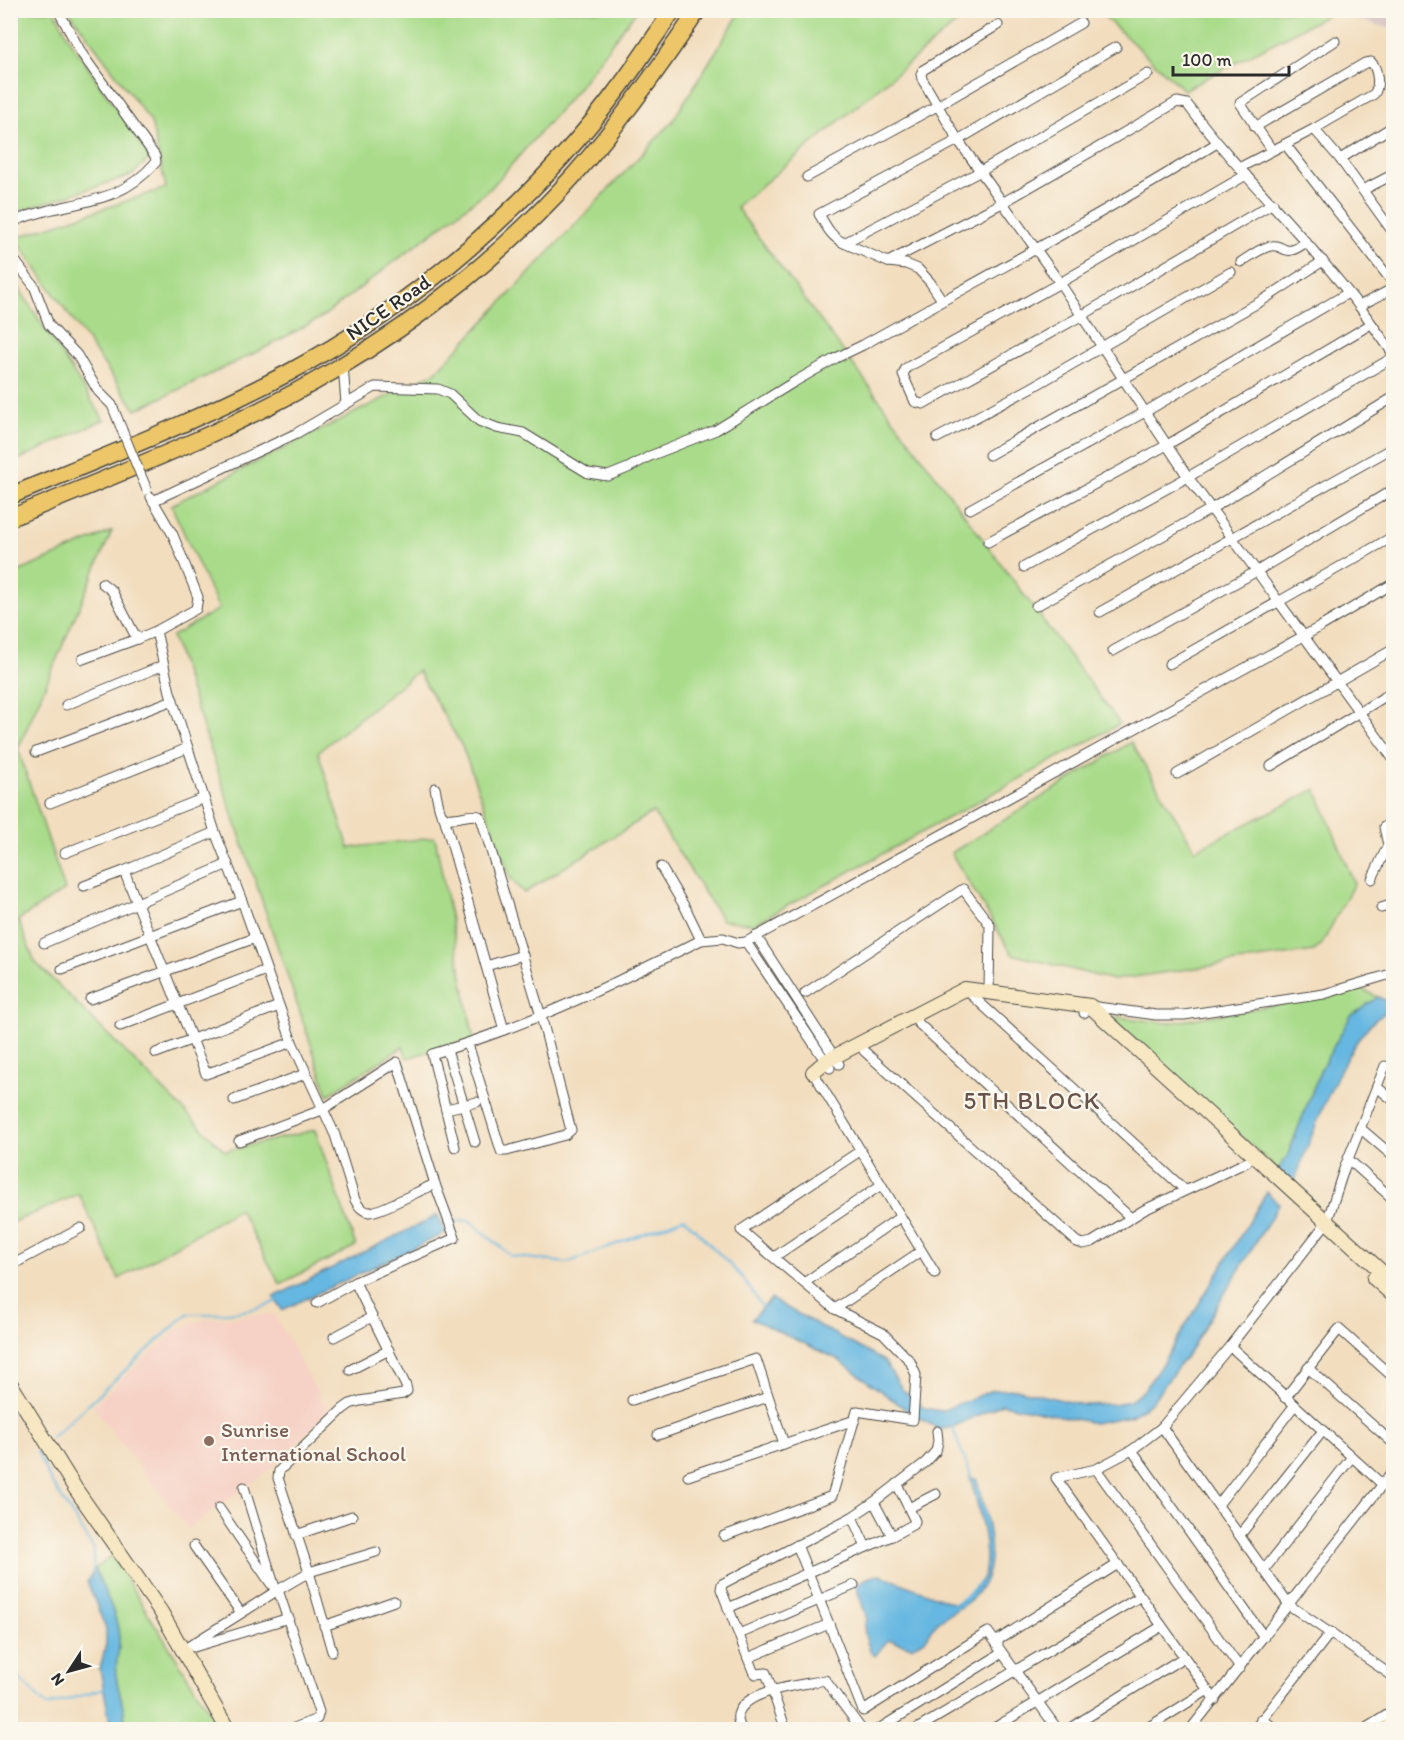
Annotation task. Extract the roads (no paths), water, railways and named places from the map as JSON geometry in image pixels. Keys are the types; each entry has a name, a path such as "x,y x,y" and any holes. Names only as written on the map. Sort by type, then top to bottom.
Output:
{"highway":[{"name":"NICE Road","path":"10,496 248,393 321,354 388,310 484,234 559,159 620,86 673,10"},
{"name":"NICE Road","path":"10,518 259,411 343,365 398,329 460,283 527,223 573,176 643,90 698,10"}],"street":[{"path":"10,224 33,214 124,190 140,180 156,162 155,156 82,54 58,10"},
{"path":"807,177 937,106 1081,23"},
{"path":"998,25 923,70 922,79 958,140 1060,283 1188,477 1394,760"},
{"path":"1272,150 1240,106 1242,100 1335,41"},
{"path":"942,300 930,282 918,270 906,264 888,262 836,240 819,214 958,140 1116,47"},
{"path":"1255,127 1365,63 1371,62 1376,69 1376,92 1314,129 1272,150 1243,172 1060,283 906,368 903,375 915,402 923,404 1081,316 1272,203"},
{"path":"844,243 981,171 1148,74"},
{"path":"888,262 1004,202 1177,102 1187,104 1216,143 1323,261 1359,306 1394,356 1188,477 1024,567"},
{"path":"1340,159 1392,127"},
{"path":"1314,129 1340,159 1390,228"},
{"path":"153,501 297,433 375,387 438,389 450,394 479,421 497,428 523,433 588,473 608,476 650,456 716,430 836,358 1036,248 1216,143"},
{"path":"1285,144 1393,288 1359,306"},
{"path":"1363,190 1394,174"},
{"path":"1241,262 1267,247 1275,246 1289,252 1306,242"},
{"path":"10,254 34,286 49,325 77,356 98,391 112,405 147,490 173,535 198,597 199,603 196,609 156,631 84,659"},
{"path":"989,455 1263,300 1323,261"},
{"path":"937,438 1102,348 1231,272"},
{"path":"970,509 1145,412 1348,293"},
{"path":"988,542 1167,445 1371,324"},
{"path":"343,365 346,404"},
{"path":"1036,606 1212,509 1394,397"},
{"path":"1100,612 1231,536 1394,447"},
{"path":"1113,651 1257,571 1394,489"},
{"path":"1169,664 1394,536"},
{"path":"102,583 112,591 137,639"},
{"path":"455,1147 432,1054 468,1044 541,1016 701,940 723,938 738,943 746,942 1303,636 1394,583"},
{"path":"156,631 173,700 215,832 292,1042 335,1135 355,1200 360,1208 368,1212 378,1211 435,1184"},
{"path":"1177,774 1394,649"},
{"path":"66,705 165,665"},
{"path":"1271,766 1394,691"},
{"path":"36,752 173,700"},
{"path":"50,803 188,748"},
{"path":"435,788 504,1030"},
{"path":"65,853 204,798"},
{"path":"444,817 448,819 475,814 480,816 541,1016 571,1130 565,1135 501,1151 468,1044"},
{"path":"1372,879 1388,845 1384,827 1394,821"},
{"path":"84,886 215,832"},
{"path":"44,943 228,864"},
{"path":"661,867 701,940"},
{"path":"124,871 206,1074 292,1042"},
{"path":"805,993 963,889 990,925 989,992"},
{"path":"62,969 242,901"},
{"path":"1381,908 1394,903"},
{"path":"756,936 833,1063"},
{"path":"90,999 255,938"},
{"path":"746,942 833,1063"},
{"path":"486,966 523,955"},
{"path":"120,1026 266,970"},
{"path":"833,1063 864,1051 970,994 1087,1009 1156,1015 1184,1014 1324,994 1394,973"},
{"path":"934,1274 813,1072 970,994 989,992 1087,1009 1324,1225 1394,1296"},
{"path":"970,994 1185,1190"},
{"path":"156,1053 279,1006"},
{"path":"1087,1009 1247,1162 1394,1283"},
{"path":"918,1023 1131,1218"},
{"path":"447,1050 475,1142"},
{"path":"864,1051 1077,1242 1083,1244 1092,1242 1131,1218 1185,1190 1247,1162"},
{"path":"239,1141 322,1110 397,1062 435,1184 455,1238 355,1282 317,1303"},
{"path":"1215,1700 1056,1478 1096,1469 1132,1450 1162,1426 1230,1346 1324,1225 1385,1066"},
{"path":"234,1100 305,1074"},
{"path":"1377,1087 1394,1101"},
{"path":"446,1109 477,1102"},
{"path":"1360,1128 1394,1157"},
{"path":"724,1536 832,1496 857,1412 913,1420 916,1375 910,1361 883,1333 835,1309 741,1230 860,1151"},
{"path":"1348,1159 1394,1200"},
{"path":"774,1257 881,1185"},
{"path":"804,1283 900,1217"},
{"path":"10,1266 81,1228"},
{"path":"835,1309 921,1251"},
{"path":"332,1651 278,1478 279,1471 343,1409 351,1404 403,1394 407,1391 355,1282"},
{"path":"334,1337 372,1317"},
{"path":"1285,1398 1339,1329 1394,1378"},
{"path":"1230,1346 1383,1485"},
{"path":"350,1370 389,1350"},
{"path":"632,1400 756,1359 784,1444"},
{"path":"1308,1368 1394,1444"},
{"path":"10,1383 75,1488 161,1612 228,1730"},
{"path":"658,1435 768,1397"},
{"path":"1218,1504 1294,1406"},
{"path":"688,1476 855,1420"},
{"path":"1162,1426 1289,1605 1394,1677"},
{"path":"786,1730 766,1673 756,1674 748,1658 721,1589 722,1584 852,1517 874,1502 926,1462 936,1451 939,1441 937,1431"},
{"path":"1240,1535 1322,1432"},
{"path":"1132,1450 1264,1637"},
{"path":"1264,1570 1351,1458"},
{"path":"1096,1469 1240,1668"},
{"path":"1190,1730 1394,1470"},
{"path":"729,1608 866,1548 914,1524 915,1521 897,1484"},
{"path":"244,1487 320,1712 316,1719 289,1730"},
{"path":"909,1508 936,1494"},
{"path":"874,1502 892,1536"},
{"path":"219,1508 277,1590"},
{"path":"296,1535 352,1516"},
{"path":"852,1517 866,1548"},
{"path":"797,1545 863,1711 864,1730"},
{"path":"194,1546 242,1613"},
{"path":"183,1650 309,1572 376,1552"},
{"path":"999,1648 1000,1638 1118,1564"},
{"path":"739,1634 854,1585"},
{"path":"915,1730 1141,1596"},
{"path":"324,1626 394,1601"},
{"path":"183,1650 288,1618"},
{"path":"748,1658 829,1624"},
{"path":"991,1730 1162,1626"},
{"path":"863,1711 988,1632 1058,1730"},
{"path":"1254,1730 1331,1632"},
{"path":"877,1730 999,1648"},
{"path":"1067,1730 1184,1657"},
{"path":"741,1730 737,1719 739,1712 751,1698 825,1680 864,1730"},
{"path":"1144,1730 1208,1690"},
{"path":"1363,1730 1387,1715 1394,1718 1387,1730"},
{"path":"1261,1719 1278,1730"}],"water":[{"path":"1378,997 1393,1004 1393,1010 1377,1018 1361,1036 1346,1059 1320,1114 1293,1185 1278,1170 1287,1157 1321,1069 1351,1016"},
{"path":"1267,1192 1279,1204 1190,1351 1151,1403 1131,1416 1094,1423 1002,1404 955,1426 940,1430 908,1411 837,1359 752,1319 771,1299 884,1361 902,1389 924,1408 941,1411 993,1390 1016,1389 1083,1405 1130,1401 1144,1390 1164,1361"},
{"path":"438,1215 446,1233 282,1310 274,1297"},
{"path":"970,1477 977,1480 985,1510 990,1544 987,1575 980,1589 969,1601 939,1621 925,1640 911,1647 891,1640 887,1641 875,1656 871,1653 866,1640 865,1623 867,1619 856,1586 861,1581 880,1575 955,1604 972,1591 982,1579 986,1553"},
{"path":"95,1569 118,1629 116,1675 123,1709 124,1729 110,1729 100,1669 106,1644 106,1629 87,1581"}],"waterway":[{"path":"1387,1002 1394,1000"},
{"path":"451,1222 469,1220 511,1256 567,1263 684,1218 742,1277 763,1308"},
{"path":"51,1438 187,1314 244,1311 277,1301"},
{"path":"952,1426 972,1479"},
{"path":"43,1446 37,1452 50,1480 94,1549 93,1573"},
{"path":"983,1507 986,1522"},
{"path":"988,1539 989,1552"},
{"path":"952,1605 969,1594 979,1582"},
{"path":"10,1669 47,1706 107,1688"}],"railway":[{"path":"1386,10 1394,13"}],"place":[{"name":"Sunrise International School","path":"209,1441"}],"district":[{"name":"5TH BLOCK","path":"1032,1100"}]}
